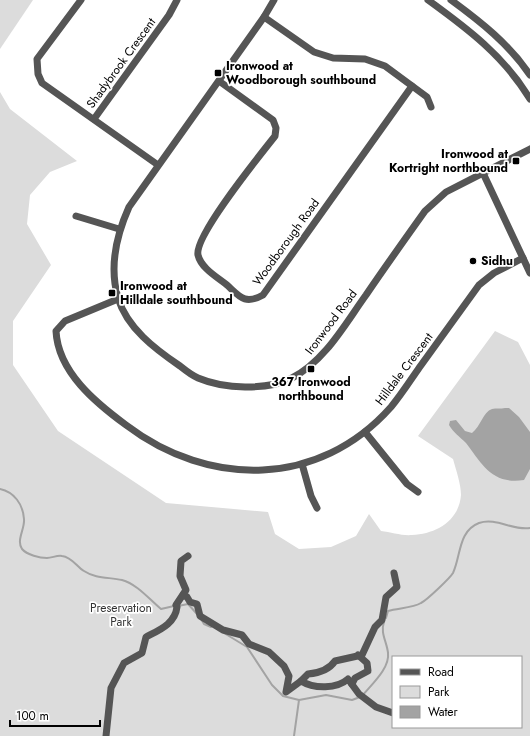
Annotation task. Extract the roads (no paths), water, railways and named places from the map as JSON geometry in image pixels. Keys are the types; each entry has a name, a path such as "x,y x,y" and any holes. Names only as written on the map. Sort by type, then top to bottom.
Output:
{"street":[{"name":"Shadybrook Crescent","path":"81,0 37,59 38,74 42,83 158,165"},
{"name":"Shadybrook Crescent","path":"94,119 169,15 177,0"},
{"name":"Ironwood Road","path":"274,0 264,17 129,207 119,230 115,246 114,270 118,298 130,320 146,341 197,378 234,387 265,386 291,378 313,364 336,337 425,211 446,192 530,149"},
{"path":"428,0 471,31 486,44 506,66 530,98"},
{"path":"450,0 486,26 506,44 530,75"},
{"path":"264,17 314,52 333,58 365,59 385,66 427,97 430,107"},
{"name":"Woodborough Road","path":"219,81 272,120 276,128 275,136 224,202 199,243 198,254 203,264 242,299 253,301 263,295 412,86"},
{"path":"483,173 530,273"},
{"path":"76,216 119,230"},
{"name":"Hilldale Crescent","path":"118,298 65,321 56,332 57,345 74,375 100,406 162,449 185,459 206,465 233,470 254,471 302,464 333,452 365,432 391,407 479,285 494,273 523,258"},
{"path":"365,432 407,484 418,492"},
{"path":"302,464 311,496 317,508"},
{"path":"106,736 111,688 124,663 142,653 146,637 171,623 177,606 186,590 180,576 181,561 188,556"},
{"path":"183,595 187,597 190,602 197,604 200,616 223,630 242,635 249,644 269,652 284,666 289,676 286,692 308,674 317,674 331,668 335,661 362,655 375,627 382,620 386,597 397,587 394,573"},
{"path":"352,684 355,678 368,671 367,663 358,655"},
{"path":"301,681 319,686 334,687 343,683 348,678 359,694 376,707 392,713"}],"water":[{"path":"509,408 519,417 530,432 530,469 524,480 513,481 504,479 489,471 449,425 450,421 456,420 465,431 472,433 478,427 486,413 492,409"}],"waterway":[{"path":"0,489 10,493 22,508 24,523 20,538 20,546 24,551 41,557 66,557 89,574 128,582 161,609 174,606"},
{"path":"386,618 388,611 414,606 421,603 433,594 448,579 456,566 464,538 472,527 479,523 492,522 517,528 530,528"},
{"path":"178,606 188,604 197,614"},
{"path":"201,619 204,624 211,627"},
{"path":"363,695 380,676 388,659 383,630 384,622"},
{"path":"224,633 247,647 272,685 283,696 299,700 326,695 352,700 360,697"},
{"path":"294,736 299,700"}],"place":[{"name":"Ironwood at Woodborough southbound","path":"218,73"},
{"name":"Ironwood at Kortright northbound","path":"516,161"},
{"name":"Sidhu","path":"473,261"},
{"name":"Ironwood at Hilldale southbound","path":"112,293"},
{"name":"367 Ironwood northbound","path":"311,369"}],"park label":[{"name":"Preservation Park","path":"121,615"}]}
